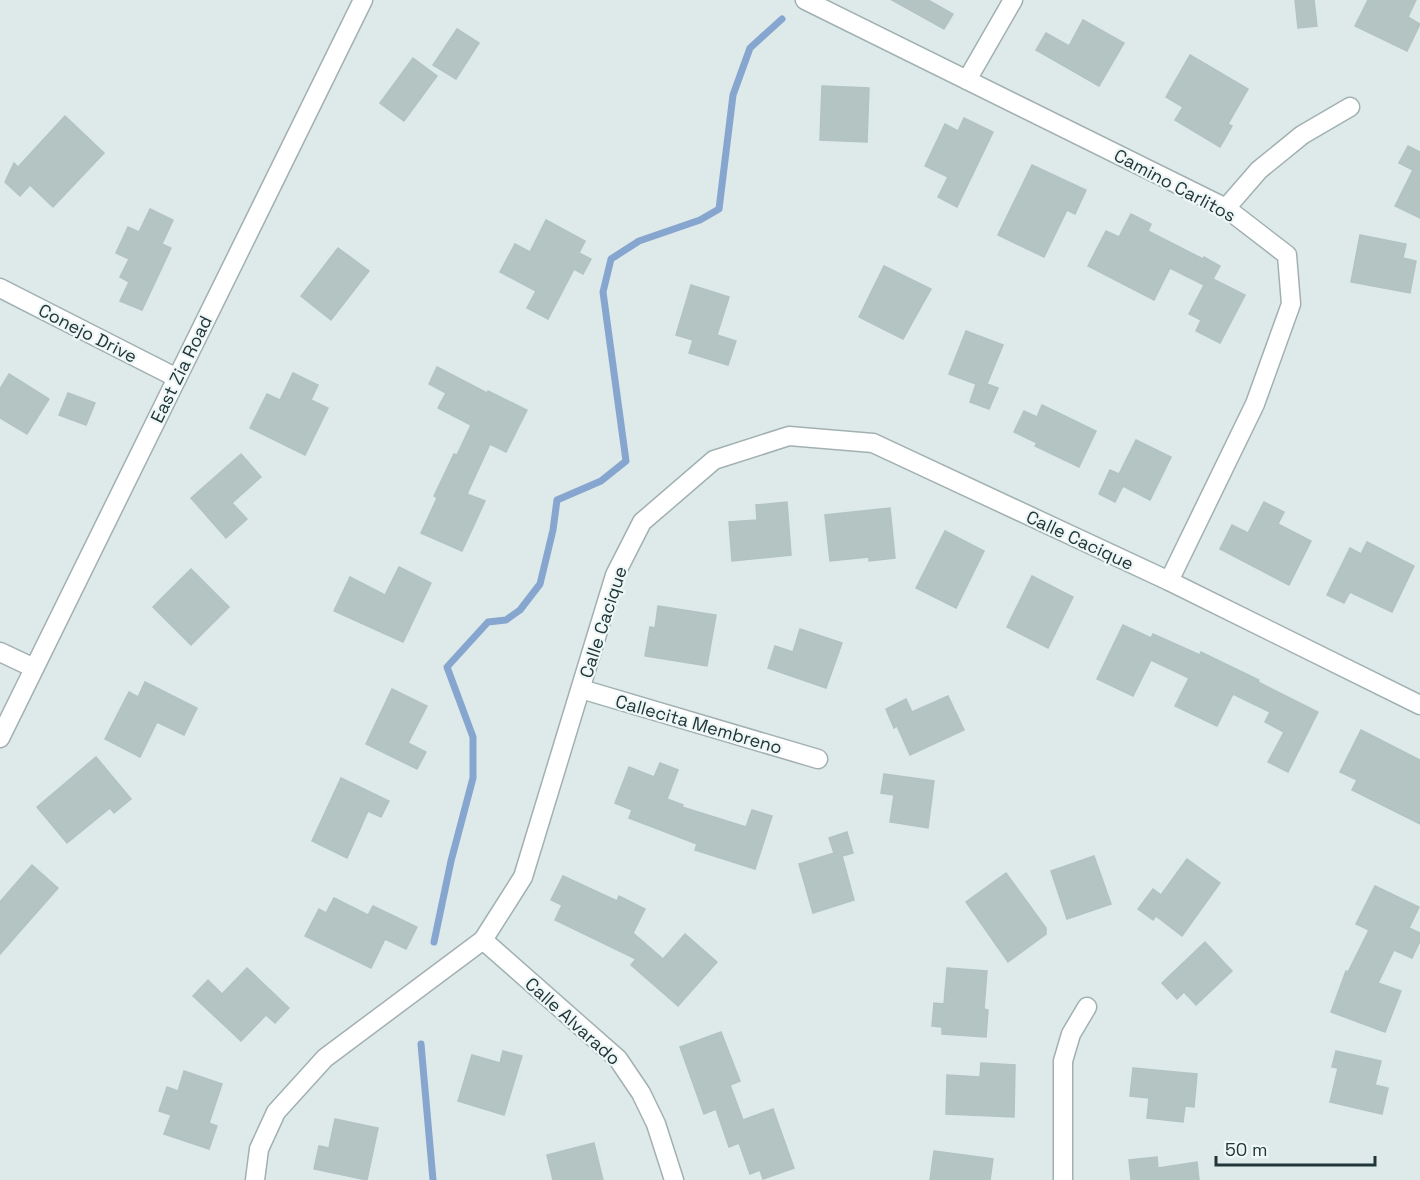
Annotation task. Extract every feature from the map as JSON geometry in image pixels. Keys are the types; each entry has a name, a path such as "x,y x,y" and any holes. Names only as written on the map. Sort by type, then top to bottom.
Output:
{"street":[{"name":"East Zia Road","path":"0,738 363,0"},
{"name":"Camino Carlitos","path":"805,0 1226,208 1287,255 1291,304 1255,404 1169,581"},
{"path":"967,80 1013,0"},
{"path":"1226,208 1259,170 1302,135 1350,107"},
{"name":"Conejo Drive","path":"0,288 177,378"},
{"name":"Calle Cacique","path":"255,1180 259,1149 276,1112 325,1058 483,940 523,877 615,575 642,522 714,460 789,436 873,442 1169,581 1420,705"},
{"path":"0,652 34,668"},
{"name":"Callecita Membreno","path":"580,689 818,759"},
{"name":"Calle Alvarado","path":"483,940 618,1059 641,1093 656,1124 674,1180"},
{"path":"1063,1180 1063,1061 1071,1034 1087,1007"}],"building":[{"path":"892,0 928,0 953,14 944,29"},
{"path":"1295,0 1314,0 1317,26 1298,28"},
{"path":"1368,0 1416,0 1408,17 1420,24 1407,51 1355,26"},
{"path":"1083,20 1124,43 1099,86 1036,50 1046,33 1069,46"},
{"path":"457,29 479,43 456,79 433,65"},
{"path":"1190,55 1248,89 1228,124 1232,126 1220,147 1175,120 1183,107 1166,97"},
{"path":"413,58 437,76 404,121 380,103"},
{"path":"822,86 869,88 867,142 820,140"},
{"path":"65,116 104,153 53,207 30,185 20,196 5,182 14,163 18,167"},
{"path":"964,118 993,132 957,207 938,197 948,177 925,166 945,124 958,131"},
{"path":"1408,146 1420,152 1420,218 1395,206 1413,170 1399,163"},
{"path":"1032,165 1086,190 1075,214 1067,210 1044,257 998,235"},
{"path":"150,209 173,220 162,244 171,248 142,310 120,301 129,282 120,277 129,259 116,253 128,227 139,232"},
{"path":"1131,214 1151,224 1148,231 1220,266 1213,279 1245,295 1220,343 1196,331 1201,320 1189,314 1204,285 1170,268 1154,300 1088,266 1106,231 1119,237"},
{"path":"546,220 585,241 579,253 591,259 583,274 574,269 548,319 527,308 536,291 500,272 515,244 530,252"},
{"path":"1360,235 1406,244 1403,258 1416,261 1410,293 1351,282"},
{"path":"338,248 369,271 331,320 301,296"},
{"path":"884,266 931,289 903,339 859,317"},
{"path":"691,285 729,297 717,335 736,341 728,365 689,353 693,340 676,335"},
{"path":"966,331 1003,345 987,384 998,388 989,409 970,402 976,384 949,374"},
{"path":"437,367 487,393 488,391 527,410 506,452 490,444 467,494 485,501 462,551 421,533 437,498 434,496 471,425 438,408 446,393 429,384"},
{"path":"293,373 318,385 311,400 328,408 305,455 250,428 267,394 280,400"},
{"path":"9,374 49,399 27,434 0,418 0,389"},
{"path":"68,393 95,403 86,425 59,415"},
{"path":"1042,405 1096,431 1079,467 1035,446 1037,443 1014,432 1024,411 1037,417"},
{"path":"1136,440 1171,457 1150,500 1123,486 1115,502 1099,494 1110,470 1119,474"},
{"path":"241,454 261,477 232,503 247,519 226,538 191,498"},
{"path":"787,502 791,555 732,561 729,522 757,520 756,505"},
{"path":"1264,502 1284,512 1278,524 1311,541 1289,585 1220,549 1232,525 1248,533"},
{"path":"890,508 895,558 869,561 869,557 830,561 825,515"},
{"path":"945,531 984,551 956,608 916,588"},
{"path":"1367,542 1414,566 1392,612 1350,592 1344,603 1327,595 1350,548 1361,554"},
{"path":"399,567 431,583 403,642 334,611 350,577 385,595"},
{"path":"191,569 229,607 191,645 153,607"},
{"path":"1032,576 1073,597 1048,648 1007,627"},
{"path":"658,606 716,615 707,666 645,656 650,627 655,628"},
{"path":"1123,625 1151,638 1153,634 1200,655 1201,652 1318,712 1288,772 1268,762 1284,732 1265,722 1270,712 1233,694 1217,726 1175,706 1189,678 1151,660 1133,696 1097,679"},
{"path":"800,629 842,643 826,688 768,668 775,646 793,652"},
{"path":"145,682 197,708 184,735 157,722 140,757 105,739 129,692 138,697"},
{"path":"392,689 427,706 408,743 426,752 417,769 366,744"},
{"path":"948,696 964,730 910,755 897,726 894,728 886,709 906,699 912,712"},
{"path":"1361,730 1420,760 1420,824 1352,790 1357,780 1340,772"},
{"path":"96,757 131,799 114,813 110,808 67,843 37,807"},
{"path":"660,763 678,770 667,799 683,805 682,807 746,827 752,810 772,816 755,869 695,850 697,844 629,818 632,810 615,803 629,767 654,777"},
{"path":"884,774 934,781 928,828 890,822 894,795 881,793"},
{"path":"341,778 389,801 381,817 368,811 347,858 312,841"},
{"path":"847,832 853,853 842,856 854,900 813,913 799,864 834,853 829,838"},
{"path":"1094,856 1111,904 1067,919 1051,871"},
{"path":"1187,859 1220,883 1182,936 1156,916 1153,920 1138,909 1153,889 1161,895"},
{"path":"32,865 58,888 0,954 0,902"},
{"path":"1006,873 1046,928 1046,934 1008,962 966,902"},
{"path":"563,876 617,901 619,896 645,909 633,933 663,959 685,934 717,962 678,1006 631,965 636,959 555,920 562,905 551,900"},
{"path":"1375,886 1419,907 1409,928 1420,933 1420,941 1412,958 1394,950 1378,983 1401,991 1385,1032 1331,1012 1346,971 1348,972 1369,930 1356,924"},
{"path":"334,898 368,915 373,906 417,927 406,949 385,939 371,968 305,936 319,909 326,913"},
{"path":"1205,942 1232,971 1196,1005 1184,992 1177,999 1162,983"},
{"path":"247,968 289,1008 275,1023 266,1015 241,1041 193,996 208,980 222,994"},
{"path":"947,968 987,971 984,1009 988,1010 986,1037 942,1034 942,1027 932,1026 934,1003 944,1004"},
{"path":"721,1032 740,1081 730,1085 743,1120 773,1109 794,1168 763,1179 760,1170 750,1174 739,1143 729,1147 716,1109 704,1114 680,1047"},
{"path":"503,1051 522,1056 504,1115 458,1101 472,1055 500,1063"},
{"path":"1336,1051 1381,1061 1375,1085 1388,1088 1382,1114 1330,1102 1338,1068 1332,1067"},
{"path":"981,1063 1015,1065 1014,1117 946,1114 947,1075 980,1077"},
{"path":"1133,1068 1197,1074 1194,1107 1185,1106 1183,1122 1147,1118 1149,1098 1130,1096"},
{"path":"184,1071 222,1084 209,1123 217,1126 209,1149 164,1134 171,1115 159,1111 167,1087 178,1091"},
{"path":"335,1119 378,1128 367,1180 314,1169 319,1146 329,1148"},
{"path":"594,1143 603,1180 553,1180 547,1155"},
{"path":"934,1151 993,1159 990,1180 930,1180"},
{"path":"1157,1157 1158,1168 1197,1162 1199,1180 1131,1180 1129,1160"}],"waterway":[{"path":"434,942 451,861 473,778 473,737 447,667 488,622 506,620 520,610 540,584 553,530 557,500 601,481 626,461 603,292 611,259 639,241 700,220 719,209 733,95 750,48 782,19"},
{"path":"421,1044 433,1180"}]}
